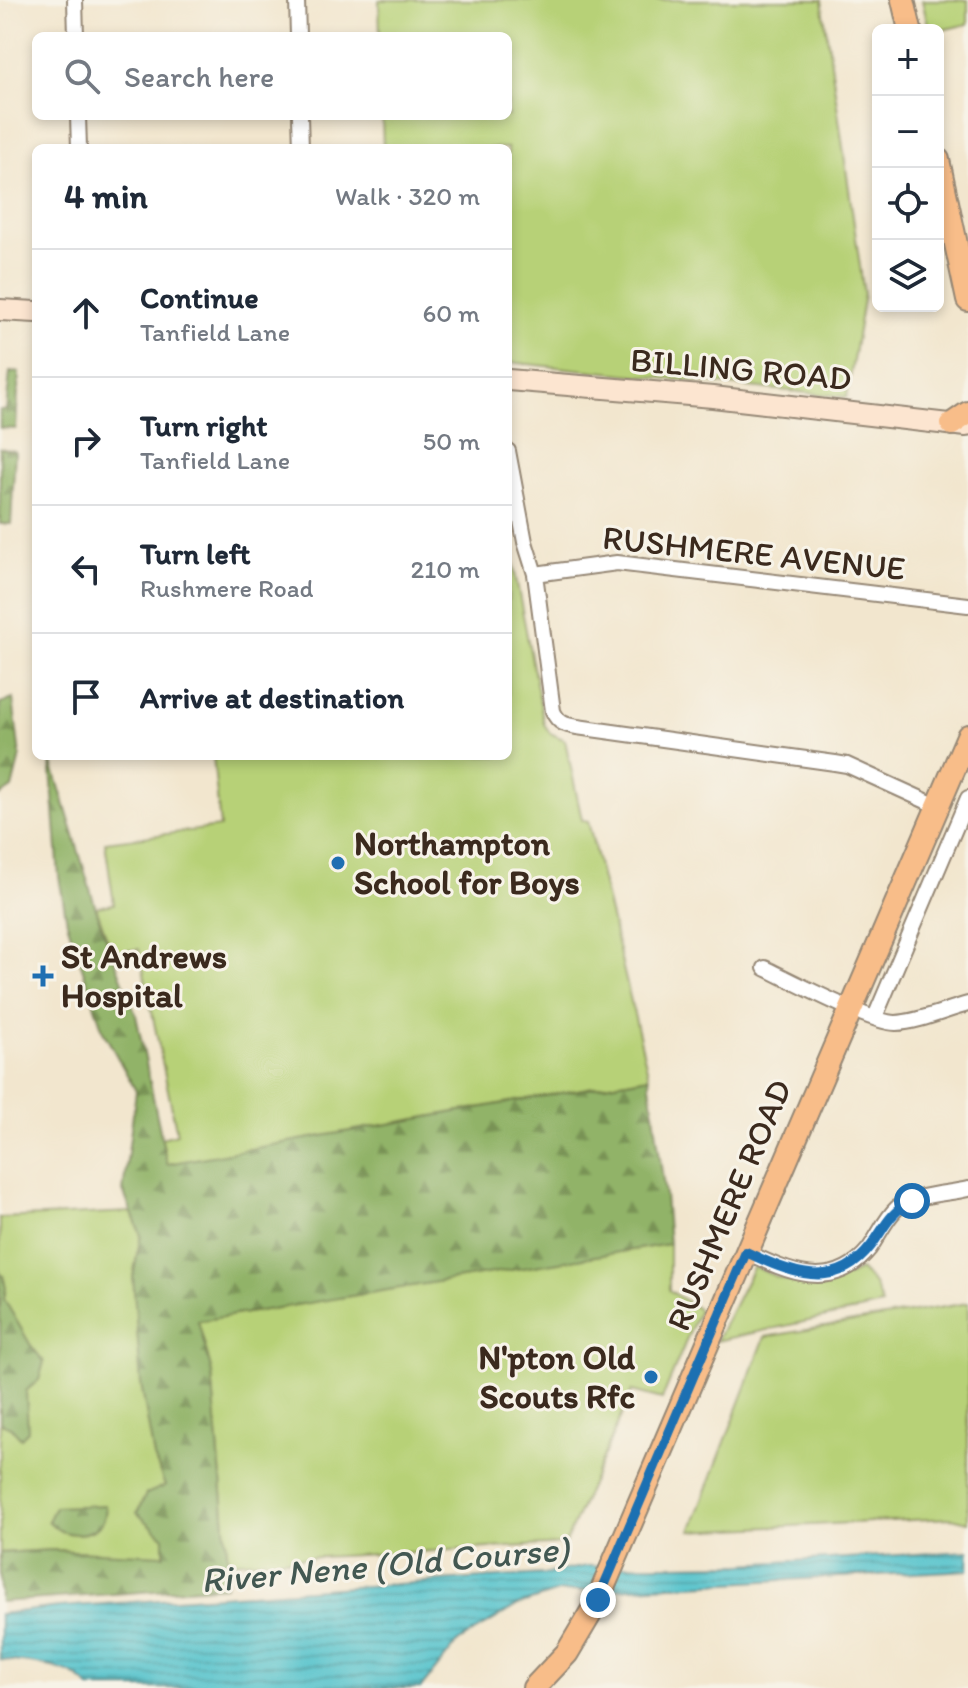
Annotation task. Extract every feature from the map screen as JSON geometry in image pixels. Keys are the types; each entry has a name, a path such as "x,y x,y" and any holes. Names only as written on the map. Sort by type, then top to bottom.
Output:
{"main road":[{"path":"903,0 909,24"},
{"path":"940,168 968,300"},
{"name":"RUSHMERE ROAD","path":"534,1688 579,1636 600,1596 968,736"}],"street":[{"path":"75,0 76,32"},
{"path":"297,0 298,32"},
{"path":"78,120 79,144"},
{"path":"300,120 301,144"},
{"path":"0,310 32,312"},
{"name":"BILLING ROAD","path":"512,380 963,421"},
{"path":"512,472 525,542 535,574 553,711 564,725 847,765 937,806"},
{"name":"RUSHMERE AVENUE","path":"535,574 617,563 968,605"},
{"path":"875,1017 968,798"},
{"path":"765,968 850,1008 895,1023 968,1004"},
{"path":"746,1252 798,1274 819,1275 838,1271 859,1260 897,1208 912,1201 968,1189"}],"green space":[{"path":"379,0 822,0 864,294 847,397 512,362 512,144 383,144 382,120 512,120 512,32 380,32"},
{"path":"922,0 968,0 968,24 944,30 944,24 928,24"},
{"path":"10,372 19,372 16,429 0,428 0,410 6,410"},
{"path":"0,448 15,451 11,524 0,524"},
{"name":"Northampton School for Boys","path":"512,558 544,724 550,733 565,740 582,820 588,821 649,1077 167,1165 161,1138 177,1134 139,949 112,952 96,907 114,904 105,842 220,827 213,760 512,760"},
{"path":"13,699 20,756 12,788 0,796 0,704"},
{"path":"50,760 100,922 136,1015 167,1164 649,1077 669,1244 198,1321 212,1373 228,1562 226,1586 0,1602 0,1553 52,1550 164,1555 164,1537 137,1513 146,1494 165,1486 154,1457 141,1384 133,1277 141,1235 123,1191 136,1091 103,1031 67,922 59,877"},
{"path":"132,1212 141,1235 133,1277 154,1457 166,1487 164,1556 52,1550 0,1553 0,1218"},
{"path":"669,1244 669,1290 699,1310 662,1399 632,1391 565,1544 228,1562 212,1373 197,1321"},
{"path":"754,1266 781,1278 807,1283 832,1281 860,1270 874,1284 882,1305 716,1341"},
{"path":"0,1273 6,1288 4,1299 44,1362 39,1380 26,1391 28,1431 21,1438 11,1427 0,1423"},
{"path":"968,1303 968,1522 952,1518 691,1531 765,1337"},
{"path":"105,1505 99,1526 87,1532 72,1534 57,1529 48,1521 55,1507"}],"water":[{"path":"968,1551 968,1570 558,1592 518,1605 458,1642 421,1688 89,1688 60,1669 0,1659 0,1614 60,1607 543,1574 587,1566 742,1564"}],"place":[{"name":"Northampton School for Boys","path":"338,863"},
{"name":"St Andrews Hospital","path":"43,976"},
{"name":"N'pton Old Scouts Rfc","path":"651,1377"}],"route":[{"path":"598,1600 746,1252 798,1274 819,1275 838,1271 859,1260 897,1208 912,1201"}],"water label":[{"name":"River Nene (Old Course)","path":"385,1564"}]}
